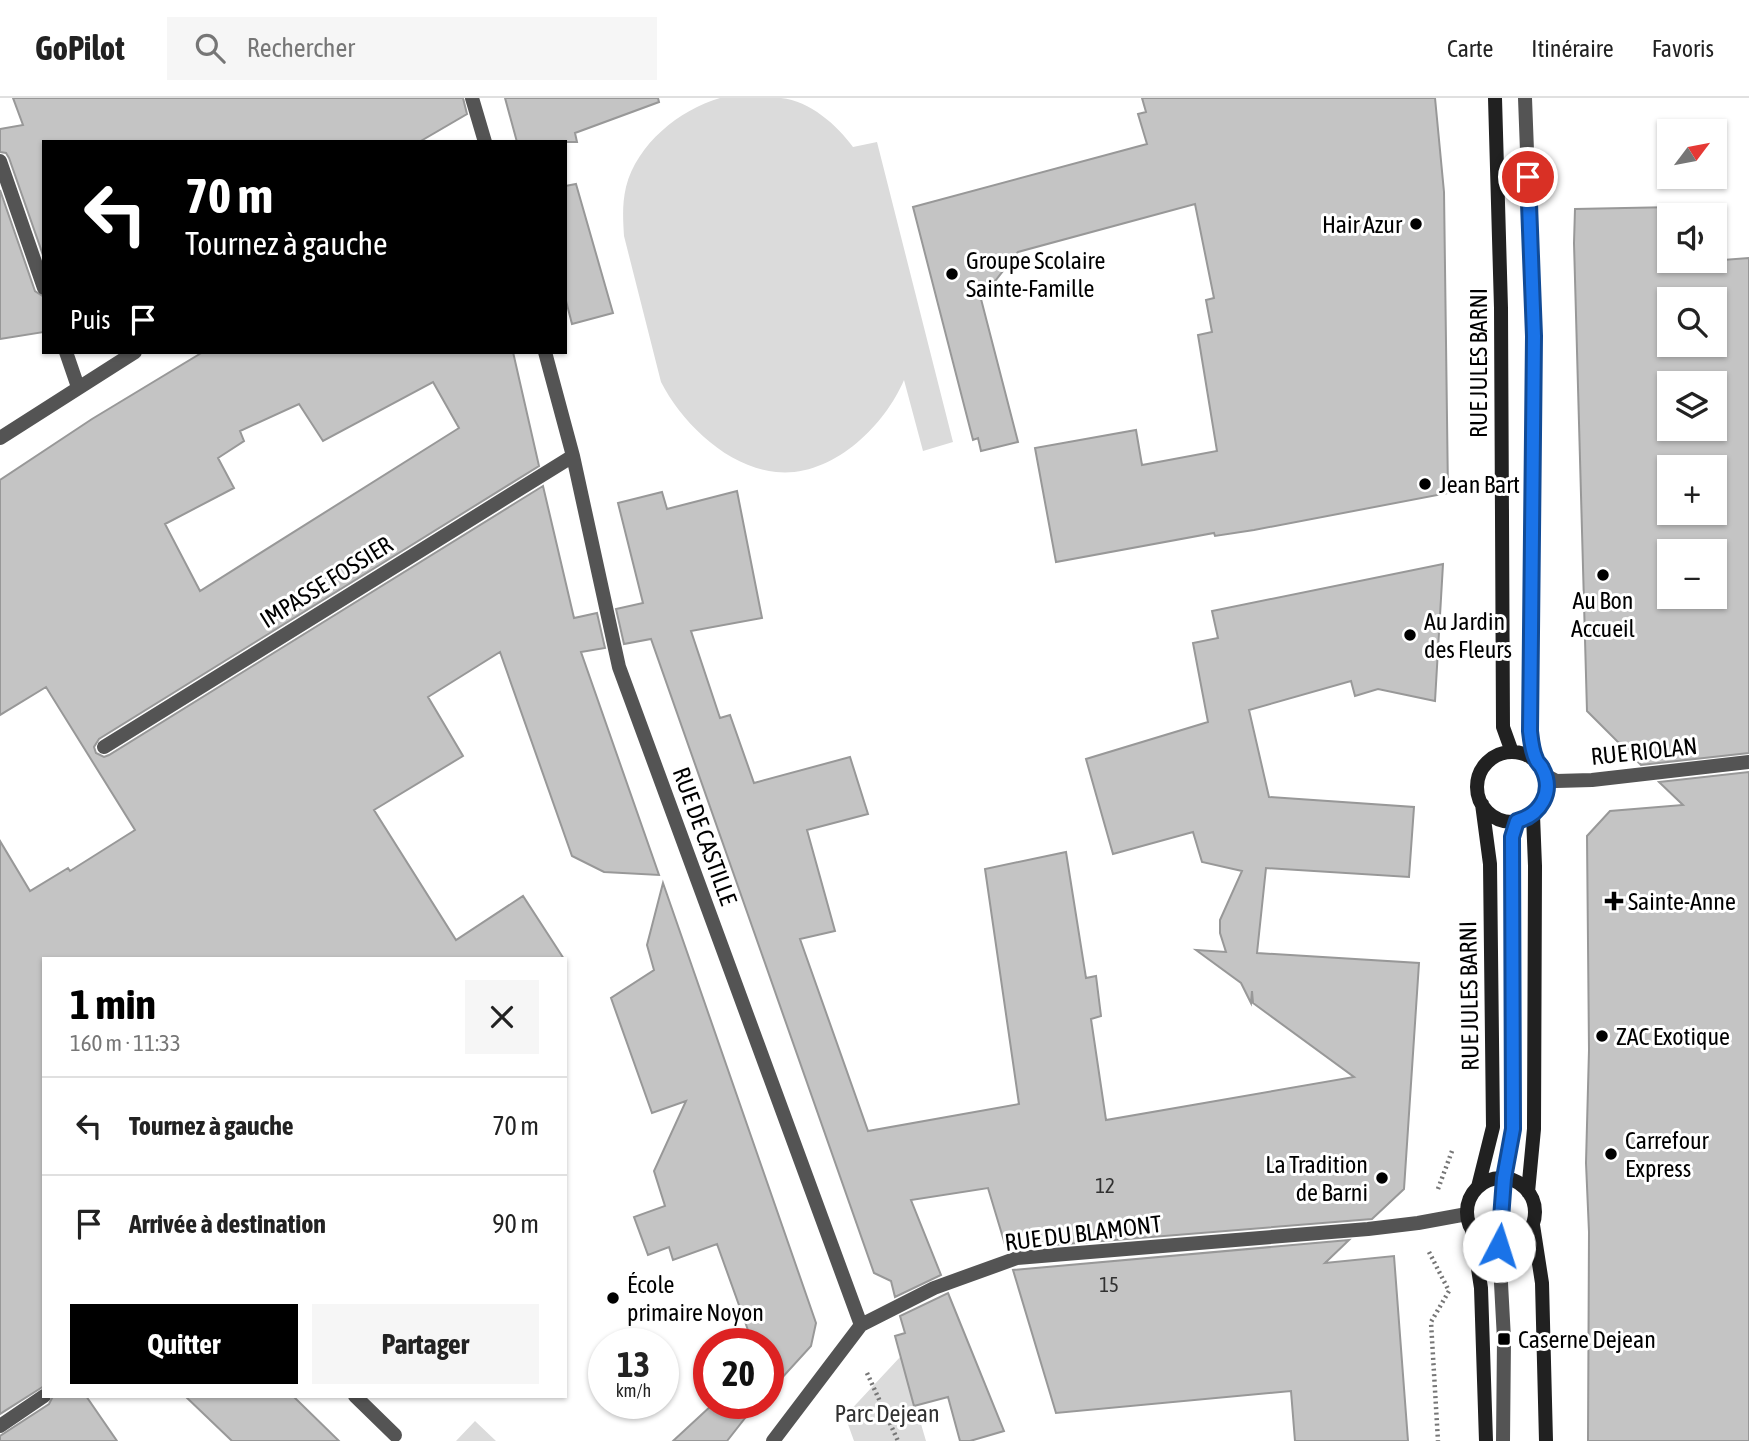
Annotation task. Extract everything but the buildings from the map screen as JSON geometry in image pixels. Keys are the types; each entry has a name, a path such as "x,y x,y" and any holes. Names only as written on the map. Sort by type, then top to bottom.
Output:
{"main road":[{"name":"RUE JULES BARNI","path":"1495,98 1501,308 1503,727 1512,752"},
{"path":"1512,752 1536,760 1545,775 1546,797 1533,815 1517,821 1497,818 1482,804 1477,784 1485,765 1502,753 1512,752"},
{"name":"RUE JULES BARNI","path":"1469,1222 1470,1200 1478,1187 1493,1128 1490,864 1482,804"},
{"path":"1528,1192 1534,1129 1533,815"},
{"path":"1469,1222 1483,1241 1499,1246 1515,1243 1528,1233 1533,1225 1536,1213 1534,1202 1521,1185 1504,1178 1485,1182 1478,1187"},
{"path":"1469,1222 1481,1288 1486,1441"},
{"path":"1533,1225 1542,1283 1546,1441"}],"street":[{"path":"472,98 482,140"},
{"path":"1525,98 1534,336 1530,731 1536,760"},
{"path":"0,161 42,282"},
{"path":"67,354 78,387"},
{"path":"0,438 132,354"},
{"name":"RUE DE CASTILLE","path":"546,354 573,456 619,667 861,1325"},
{"name":"IMPASSE FOSSIER","path":"104,747 573,456"},
{"name":"RUE RIOLAN","path":"1545,775 1556,781 1592,780 1749,762"},
{"path":"1503,1441 1504,1339 1499,1246 1504,1178 1513,1129 1512,837 1517,821"},
{"name":"RUE DU BLAMONT","path":"773,1441 861,1325 934,1288 1017,1258 1431,1222 1469,1222"},
{"path":"0,1426 42,1397"},
{"path":"357,1398 395,1435"}],"path":[{"path":"1431,1222 1429,1253 1449,1291 1431,1322 1438,1441"},
{"path":"867,1373 898,1441"}],"green space":[{"path":"720,98 792,100 822,115 853,147 877,142 953,442 923,451 904,380 883,415 853,446 816,467 796,472 776,472 740,462 724,452 694,427 670,397 661,382 624,236 626,187 640,157 662,131 690,111"},
{"name":"Parc Dejean","path":"901,1356 926,1441 854,1441 845,1416"},
{"path":"475,1421 496,1441 456,1441"}],"place":[{"name":"Hair Azur","path":"1416,224"},
{"name":"Groupe Scolaire Sainte-Famille","path":"952,274"},
{"name":"Jean Bart","path":"1425,484"},
{"name":"Au Bon Accueil","path":"1603,575"},
{"name":"Au Jardin des Fleurs","path":"1410,635"},
{"name":"Sainte-Anne","path":"1614,901"},
{"name":"ZAC Exotique","path":"1602,1036"},
{"name":"Carrefour Express","path":"1611,1154"},
{"name":"La Tradition de Barni","path":"1382,1178"},
{"name":"École primaire Noyon","path":"613,1298"},
{"name":"Caserne Dejean","path":"1504,1339"}],"route":[{"path":"1499,1246 1504,1178 1513,1129 1512,837 1517,821 1533,815 1541,807 1547,786 1542,767 1536,760 1530,731 1534,336 1528,177"}]}
